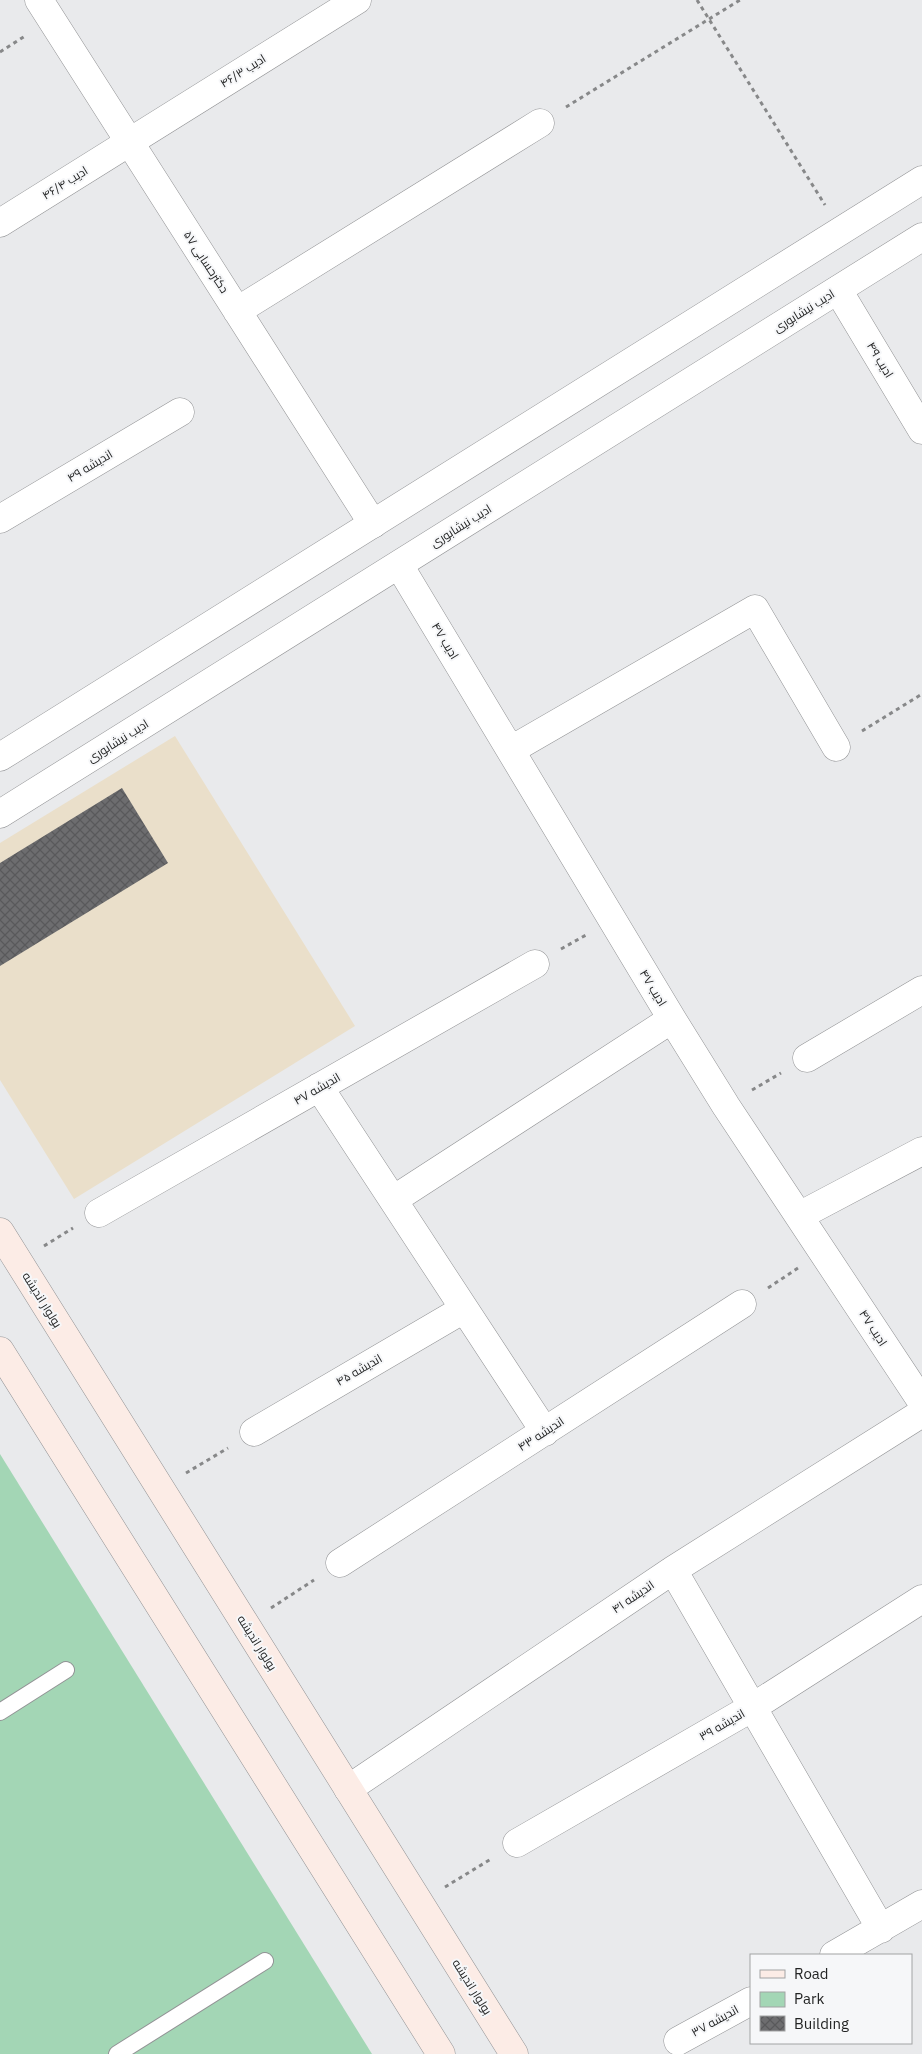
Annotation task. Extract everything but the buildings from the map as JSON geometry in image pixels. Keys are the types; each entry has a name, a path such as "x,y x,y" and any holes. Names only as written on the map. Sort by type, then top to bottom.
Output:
{"main road":[{"name":"بولوار اندیشه","path":"0,1232 514,2054"},
{"path":"0,1351 441,2054"}],"street":[{"name":"دکترحسابی ۵۷","path":"39,0 373,524"},
{"name":"ادیب ۴۶/۳","path":"129,142 357,0"},
{"path":"237,311 540,123"},
{"name":"ادیب ۴۶/۴","path":"0,223 129,142"},
{"path":"0,757 922,180"},
{"name":"ادیب نیشابوری","path":"0,814 922,237"},
{"name":"ادیب ۴۹","path":"838,290 922,430"},
{"name":"اندیشه ۴۹","path":"0,519 180,412"},
{"name":"ادیب ۴۷","path":"399,565 726,1106 922,1402"},
{"path":"511,750 755,609 836,747"},
{"name":"اندیشه ۴۷","path":"99,1213 534,964"},
{"path":"807,1058 922,990"},
{"path":"392,1200 672,1019"},
{"path":"319,1087 545,1432"},
{"path":"799,1216 922,1151"},
{"name":"اندیشه ۴۳","path":"340,1563 742,1304"},
{"name":"اندیشه ۴۵","path":"254,1432 464,1309"},
{"name":"اندیشه ۴۱","path":"348,1789 673,1570 922,1413"},
{"path":"673,1570 881,1929"},
{"name":"اندیشه ۳۹","path":"517,1843 752,1707 922,1599"},
{"path":"836,1954 922,1904"},
{"name":"اندیشه ۳۷","path":"678,2041 750,2002"}],"lane":[{"path":"0,1712 66,1670"},
{"path":"117,2054 265,1961"}],"path":[{"path":"697,0 841,231"},
{"path":"540,123 740,0"},
{"path":"836,747 922,694"},
{"path":"534,964 612,920"},
{"path":"726,1106 807,1058"},
{"path":"18,1261 99,1213"},
{"path":"742,1304 824,1252"},
{"path":"160,1489 254,1432"},
{"path":"245,1624 340,1563"},
{"path":"419,1902 517,1843"}],"shaded area":[{"path":"175,736 355,1026 74,1199 0,1080 0,843"}],"green space":[{"path":"0,1454 372,2054 0,2054"}]}
